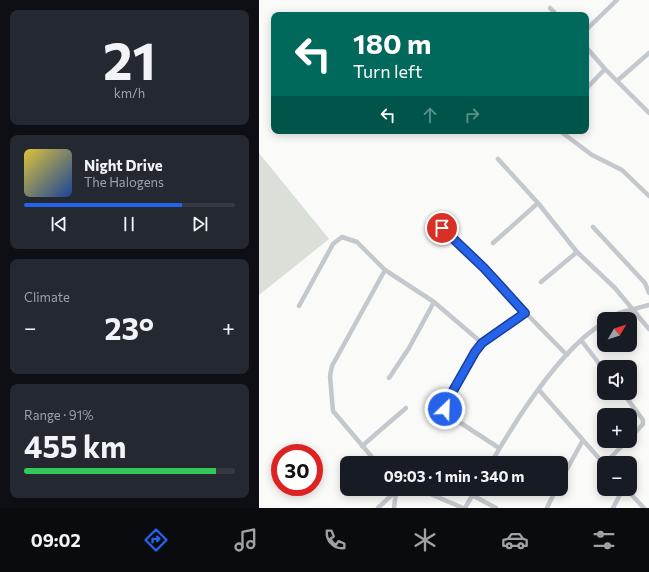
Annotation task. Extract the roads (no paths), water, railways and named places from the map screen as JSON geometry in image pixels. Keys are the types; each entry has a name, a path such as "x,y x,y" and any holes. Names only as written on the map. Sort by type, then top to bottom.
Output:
{"street":[{"path":"589,27 617,0"},
{"path":"550,8 554,12"},
{"path":"589,50 605,69 649,112"},
{"path":"617,81 649,53"},
{"path":"589,86 605,69"},
{"path":"564,134 593,155 622,170 649,196"},
{"path":"498,159 538,203 577,252 615,288 649,330"},
{"path":"493,243 538,203"},
{"path":"593,227 645,283 649,293"},
{"path":"442,228 484,268 525,313 567,354"},
{"path":"299,306 333,244 339,238 346,237 357,242 385,270 434,302 482,343"},
{"path":"541,282 577,252"},
{"path":"371,456 333,411 330,376 332,366 385,270"},
{"path":"389,378 409,348 434,302"},
{"path":"624,312 649,305"},
{"path":"499,448 447,414 445,405 475,352 482,343 525,313"},
{"path":"495,456 539,390 567,354 581,340 597,327"},
{"path":"581,340 597,361"},
{"path":"539,390 597,456"},
{"path":"362,446 406,408"},
{"path":"637,412 643,420 643,424 637,430"},
{"path":"568,467 583,440"},
{"path":"612,456 620,448"},
{"path":"378,508 391,496"},
{"path":"394,508 396,496"},
{"path":"436,496 464,508 471,496"},
{"path":"474,496 496,508"},
{"path":"547,508 553,496"},
{"path":"613,508 621,496"},
{"path":"632,496 644,508"}]}
